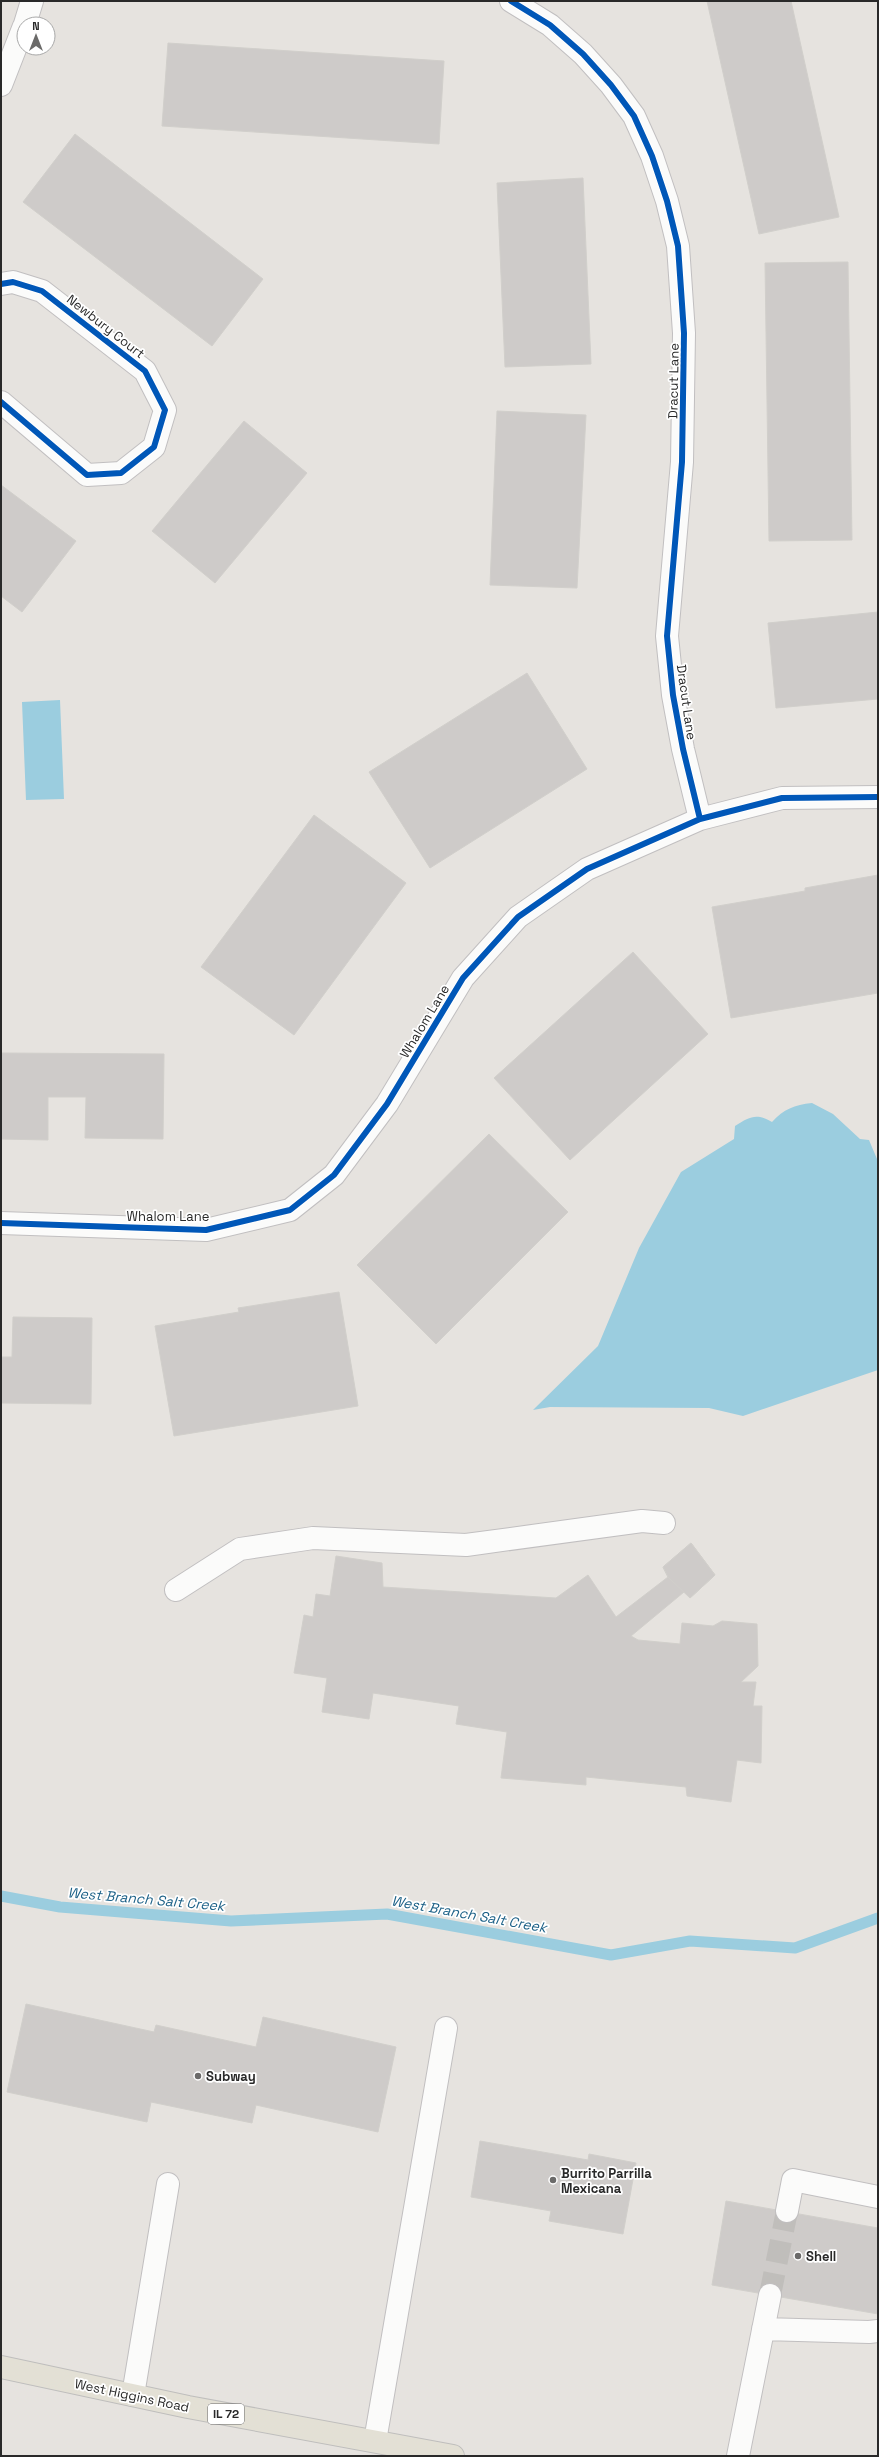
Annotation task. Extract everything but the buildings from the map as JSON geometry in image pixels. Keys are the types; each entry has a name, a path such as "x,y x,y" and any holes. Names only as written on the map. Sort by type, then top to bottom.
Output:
{"main road":[{"name":"West Higgins Road","path":"1,2367 133,2395 453,2456"}],"street":[{"path":"27,16 32,1"},
{"name":"Dracut Lane","path":"511,1 550,25 583,54 611,86 634,116 652,156 667,201 676,239 684,333 682,462 667,636 673,695 680,734 700,819"},
{"path":"1,85 16,46"},
{"name":"Newbury Court","path":"1,284 13,282 42,291 146,371 165,410 154,447 120,473 87,475 1,402"},
{"name":"Whalom Lane","path":"1,1223 206,1230 290,1210 334,1174 387,1104 463,978 518,917 587,869 700,819 782,798 878,796"},
{"path":"176,1590 240,1549 313,1538 466,1544 642,1521 664,1523"},
{"path":"375,2441 446,2028"},
{"path":"787,2212 793,2180 878,2197"},
{"path":"133,2395 168,2184"},
{"path":"738,2456 770,2294"},
{"path":"763,2329 878,2331"}],"water":[{"path":"60,700 64,799 26,800 22,702"},
{"path":"812,1103 833,1114 860,1139 869,1140 877,1159 878,1370 743,1416 709,1408 550,1407 533,1410 598,1346 639,1248 681,1172 734,1139 735,1126 745,1120 754,1117 762,1117 772,1122 790,1108"}],"waterway":[{"name":"West Branch Salt Creek","path":"1,1896 60,1907 231,1921 387,1914 611,1955 690,1941 795,1948 878,1918"}],"tunnel":[{"path":"770,2295 787,2211"}],"cycle path":[{"path":"511,1 550,25 583,54 611,85 634,116 652,156 667,201 678,246 684,333 682,462 667,636 673,695 683,749 700,819"},
{"path":"1,284 13,282 42,291 145,371 165,410 154,447 121,473 87,475 1,402"},
{"path":"1,1223 206,1230 290,1210 334,1175 387,1104 463,978 518,917 587,869 700,819 782,798 878,797"}],"place":[{"name":"Subway","path":"198,2076"},
{"name":"Burrito Parrilla Mexicana","path":"553,2180"},
{"name":"Shell","path":"798,2256"}]}
